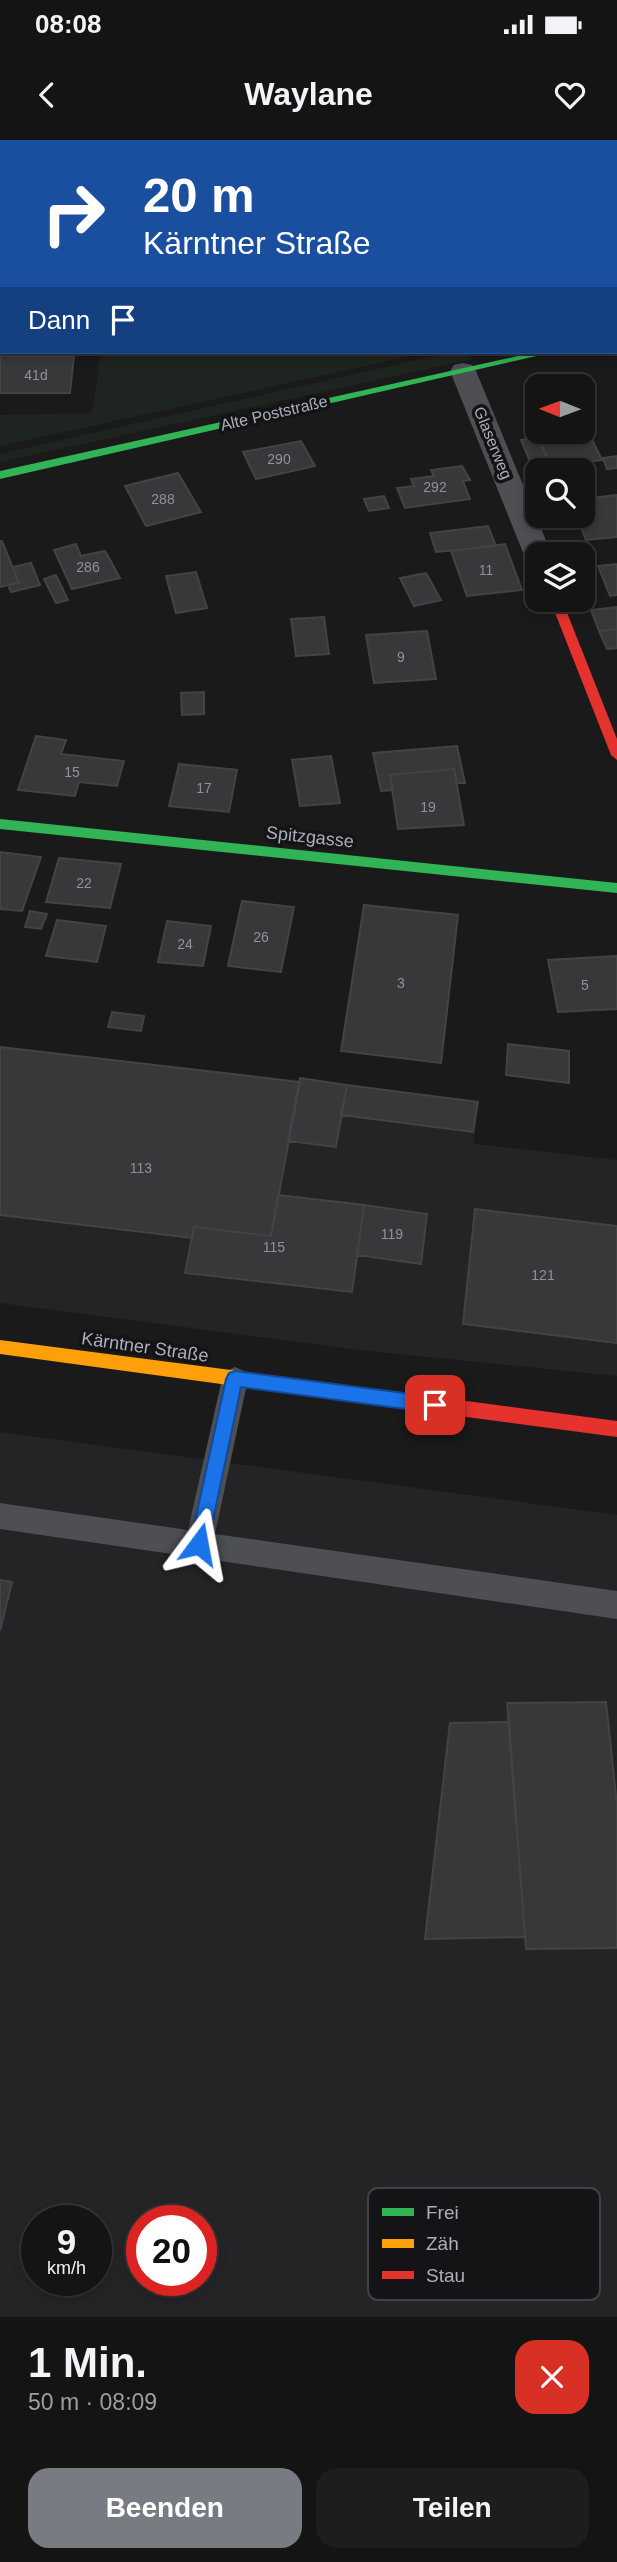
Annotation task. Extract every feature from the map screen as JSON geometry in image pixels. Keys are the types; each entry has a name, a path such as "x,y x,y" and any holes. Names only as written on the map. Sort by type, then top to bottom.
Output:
{"street":[{"name":"Alte Poststraße","path":"0,475 540,354"},
{"name":"Glaserweg","path":"463,371 533,542"},
{"path":"561,612 617,755"},
{"name":"Spitzgasse","path":"0,824 617,888"},
{"name":"Kärntner Straße","path":"0,1347 617,1429"}],"lane":[{"path":"199,1544 235,1379"},
{"path":"0,1516 617,1605"}],"shaded area":[{"path":"101,354 420,354 0,446 0,415 92,413"},
{"path":"444,354 466,354 473,359 0,462 0,454"},
{"path":"0,1047 478,1100 474,1144 617,1160 617,1376 359,1350 0,1303"},
{"path":"0,1432 617,1515 617,2317 0,2317"}],"building":[{"path":"0,356 74,356 70,393 0,393"},
{"path":"525,439 525,444 541,444 548,458 528,458 521,440"},
{"path":"301,441 315,466 256,479 243,452"},
{"path":"541,444 594,444 602,460 595,461 595,458 547,458"},
{"path":"617,456 617,468 607,469 603,458"},
{"path":"462,466 470,480 463,481 470,499 405,508 397,488 414,486 411,479 434,476 431,470"},
{"path":"178,473 201,512 146,526 125,486"},
{"path":"617,495 617,537 586,540 581,528 595,528 595,498"},
{"path":"384,496 389,508 369,511 364,499"},
{"path":"488,526 496,546 436,552 430,533"},
{"path":"2,541 19,583 0,587"},
{"path":"76,544 81,556 105,551 120,578 72,589 54,550"},
{"path":"505,544 522,590 467,596 451,551"},
{"path":"31,563 40,585 11,592 8,585 19,583 13,567"},
{"path":"617,564 617,595 610,596 598,566"},
{"path":"196,572 207,608 176,613 166,576"},
{"path":"426,573 441,600 414,606 400,578"},
{"path":"56,575 68,600 56,603 44,579"},
{"path":"617,607 617,629 599,631 592,612"},
{"path":"324,617 329,654 296,656 291,619"},
{"path":"617,629 617,648 607,649 599,631"},
{"path":"427,631 436,679 374,683 366,635"},
{"path":"204,692 204,714 182,715 181,693"},
{"path":"36,736 66,740 61,754 124,761 117,786 79,782 75,796 18,790"},
{"path":"457,746 465,783 457,783 454,769 390,775 393,790 381,791 373,753"},
{"path":"331,756 340,803 300,806 292,760"},
{"path":"179,764 237,770 229,812 169,806"},
{"path":"454,769 464,825 398,829 390,775"},
{"path":"0,852 41,857 22,911 0,909"},
{"path":"59,858 121,864 110,908 46,902"},
{"path":"242,901 294,907 281,972 228,966"},
{"path":"364,905 458,915 441,1063 341,1051"},
{"path":"30,911 47,914 41,929 25,927"},
{"path":"57,920 106,926 97,962 46,956"},
{"path":"167,921 211,926 203,966 158,962"},
{"path":"617,956 617,1009 558,1012 548,960"},
{"path":"112,1012 144,1016 141,1031 108,1027"},
{"path":"508,1044 569,1051 569,1083 506,1075"},
{"path":"0,1047 300,1082 271,1236 194,1227 192,1238 0,1215"},
{"path":"300,1078 347,1085 336,1147 288,1141"},
{"path":"347,1085 478,1102 473,1132 341,1115"},
{"path":"278,1195 364,1205 352,1292 185,1273 194,1227 271,1236"},
{"path":"364,1205 427,1214 421,1264 357,1255"},
{"path":"475,1209 617,1226 617,1343 463,1324"},
{"path":"0,1580 12,1582 0,1631"},
{"path":"606,1702 617,1805 617,1948 526,1949 507,1703"},
{"path":"509,1722 525,1937 425,1939 450,1723"}],"traffic: fast":[{"path":"0,475 540,354"},
{"path":"0,824 617,888"}],"traffic: slow":[{"path":"0,1347 323,1390"}],"traffic: jam":[{"path":"561,612 617,755"},
{"path":"323,1390 617,1429"}],"route":[{"path":"199,1544 235,1379 435,1405"}]}
